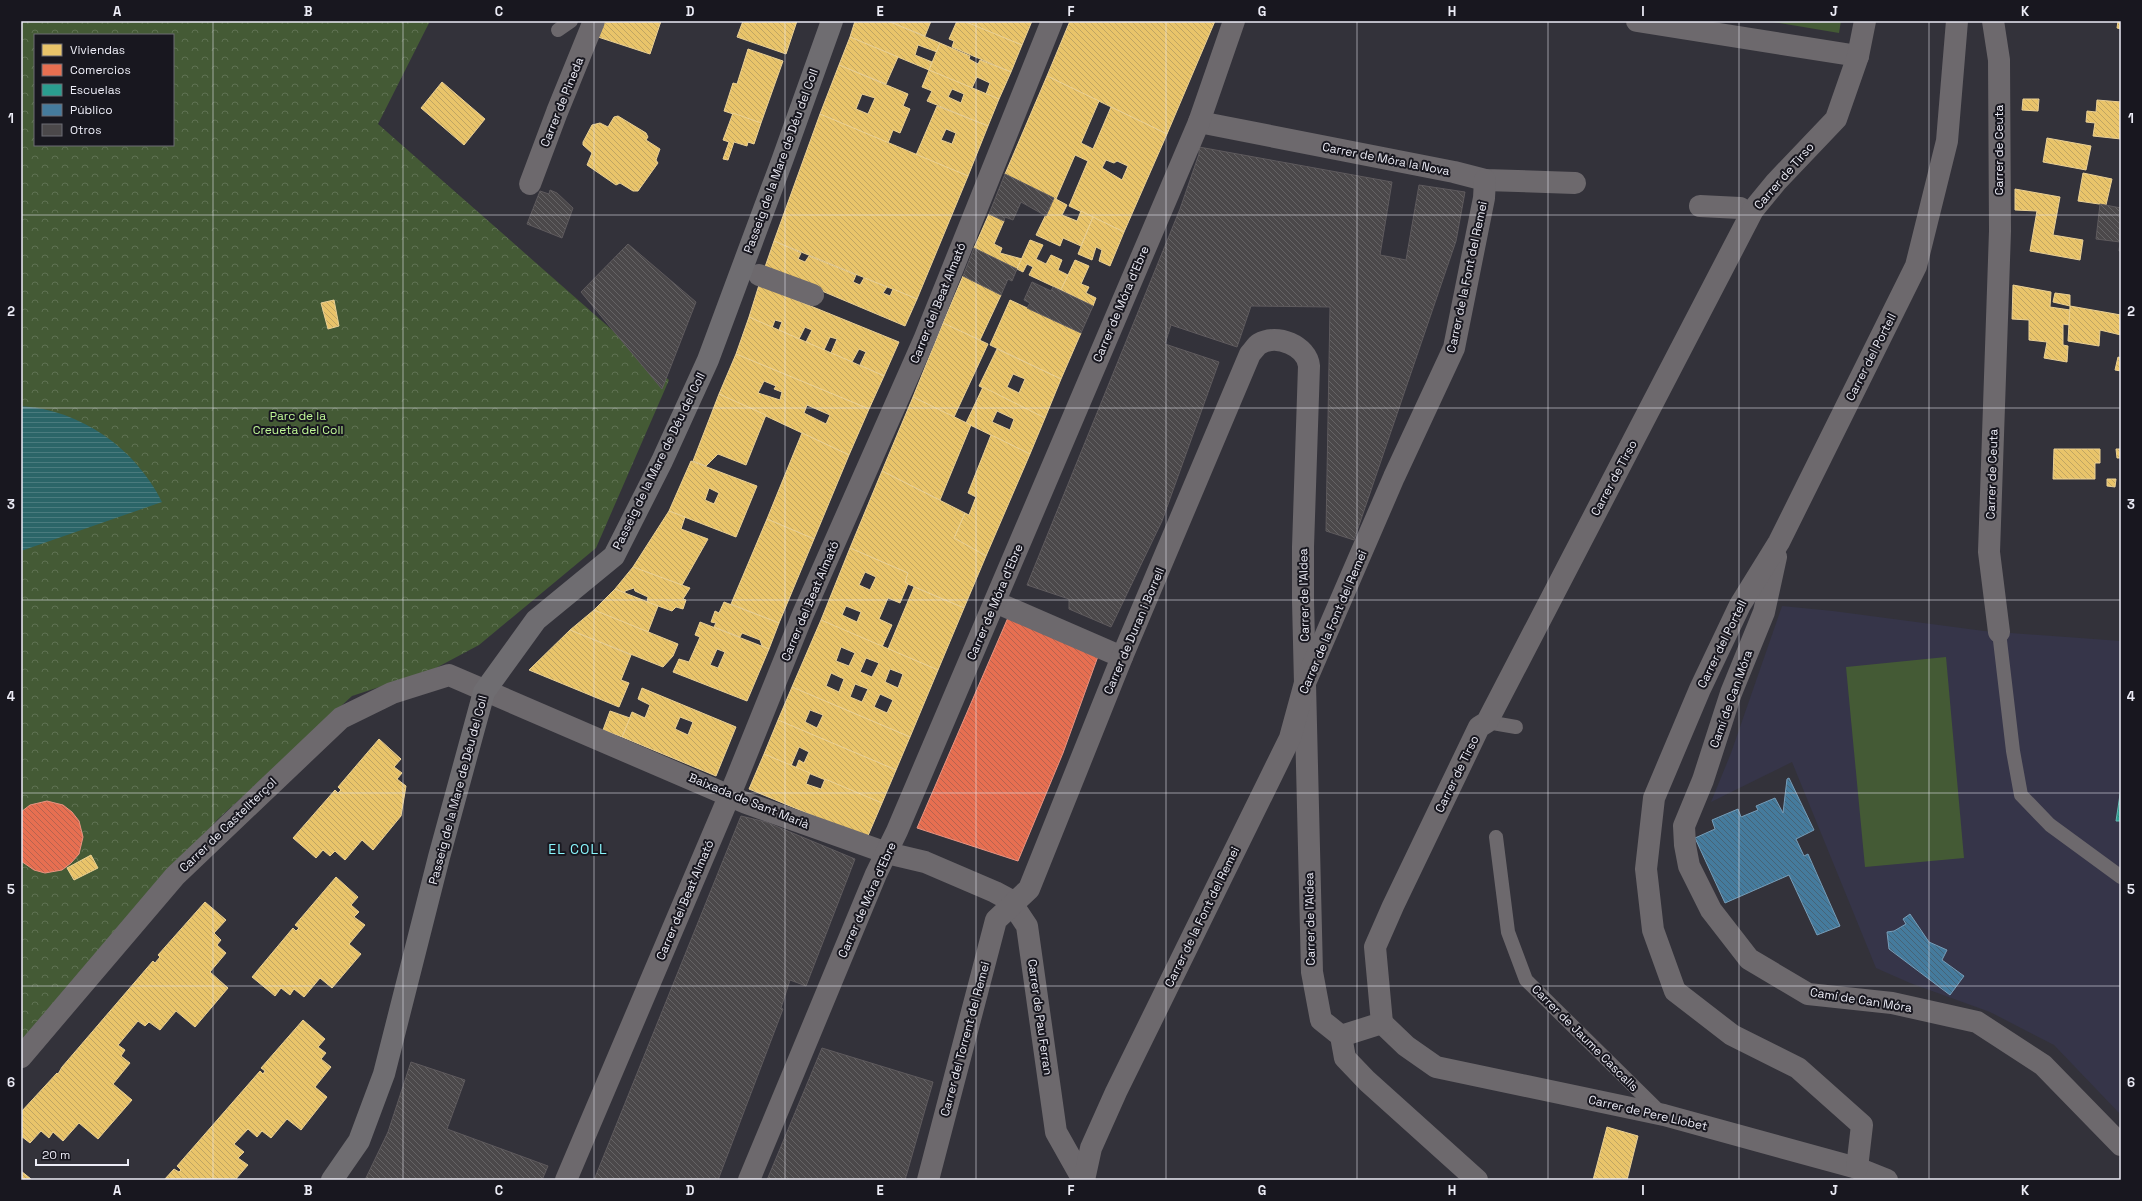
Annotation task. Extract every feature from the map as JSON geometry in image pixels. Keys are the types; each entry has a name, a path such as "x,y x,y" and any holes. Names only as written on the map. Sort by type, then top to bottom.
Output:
{"street":[{"name":"Carrer de Pineda","path":"530,184 594,21"},
{"name":"Passeig de la Mare de Déu del Coll","path":"332,1180 359,1141 384,1074 439,857 484,692 536,620 614,556 662,461 708,360 832,21"},
{"name":"Carrer del Beat Almató","path":"566,1180 730,794 803,614 924,340 1052,21"},
{"name":"Carrer de Móra d'Ebre","path":"749,1180 876,874 887,853 995,602 1199,122 1234,21"},
{"path":"1637,21 1858,56"},
{"name":"Carrer de Tirso","path":"1382,1023 1375,947 1393,906 1479,727 1487,722 1753,210 1776,182 1836,119 1858,56 1865,21"},
{"name":"Carrer del Portell","path":"1857,1168 1862,1125 1798,1068 1732,1035 1675,991 1653,930 1646,869 1654,798 1667,744 1700,689 1740,605 1779,542 1916,266 1947,141 1957,21"},
{"name":"Carrer de Ceuta","path":"1993,21 1999,60 2000,231 1989,552 1999,632"},
{"name":"Carrer de Móra la Nova","path":"1199,122 1454,172 1485,180 1576,183"},
{"name":"Carrer de la Font del Remei","path":"1083,1180 1091,1148 1116,1092 1290,738 1305,683 1394,477 1454,348 1484,198 1485,180"},
{"path":"1700,206 1729,206 1740,208"},
{"path":"759,274 813,295"},
{"name":"Carrer de l'Aldea","path":"1250,354 1258,344 1271,341 1284,342 1296,346 1304,352 1308,360 1303,547 1312,972 1321,1020 1341,1036"},
{"name":"Carrer de Duran i Borrell","path":"1013,905 1029,889 1122,657 1250,354"},
{"name":"Camí de Can Móra","path":"1779,542 1764,612 1731,692 1703,780 1684,826 1685,845 1689,866 1711,910 1749,959 1808,994 1892,1003 1977,1022 2043,1065 2121,1145"},
{"path":"995,602 1122,657"},
{"name":"Carrer de Castellterçol","path":"21,1057 175,876 341,718 392,693 449,675 484,692"},
{"name":"Baixada de Sant Marià","path":"484,692 730,794 746,803 887,853 925,862 995,892 1008,899 1013,905"},
{"name":"Carrer de Pau Ferran","path":"1013,905 1027,926 1056,1132 1083,1180"},
{"name":"Carrer del Torrent del Remei","path":"928,1180 996,920 1013,905"},
{"path":"1382,1023 1341,1036 1345,1058 1367,1081 1477,1180"},
{"name":"Carrer de Pere Llobet","path":"1382,1023 1406,1046 1436,1067 1664,1115 1857,1168"},
{"path":"1857,1168 1887,1180"}],"lane":[{"path":"558,30 571,21"},
{"name":"Carrer de Ceuta","path":"1999,632 2013,751 2021,795 2050,825 2121,877"},
{"path":"1487,722 1516,727"},
{"name":"Carrer de Jaume Cascalls","path":"1496,837 1508,932 1526,980 1664,1115"}],"shaded area":[{"path":"21,406 43,409 65,415 104,435 137,465 151,483 162,502 21,551"},
{"path":"1782,606 1833,611 1984,631 2121,641 2121,1115 2054,1045 1990,1012 1910,983 1876,968 1792,762 1711,802 1731,753"}],"green space":[{"name":"Parc de la Creueta del Coll","path":"21,21 430,21 378,124 669,380 596,548 479,645 434,669 352,696 217,820 21,1048"},
{"path":"1767,21 1841,21 1839,33"},
{"path":"1946,657 1964,858 1865,867 1846,667"}],"building: Viviendas":[{"path":"603,21 661,21 650,54 598,37"},
{"path":"743,21 797,21 786,54 737,37"},
{"path":"855,21 888,21 940,43 937,52 918,45 915,55 932,62 929,70 850,37"},
{"path":"888,21 931,21 925,36"},
{"path":"957,21 967,22 1022,45 1011,72 952,47 954,41 949,39"},
{"path":"964,21 1032,21 1022,45"},
{"path":"1070,21 1215,21 1167,134 1047,76"},
{"path":"2118,21 2121,21 2121,29 2117,28"},
{"path":"850,37 898,57 886,84 839,65"},
{"path":"940,43 970,56 969,59 978,64 980,60 1011,72 999,99 986,94 990,83 977,77 972,88 929,70"},
{"path":"748,49 783,61 761,123 724,111 733,83 737,84"},
{"path":"839,65 908,94 903,106 910,109 900,133 893,130 888,143 820,114","holes":["862,94 875,98 868,114 856,109"]},
{"path":"929,70 999,99 988,126 927,101 932,91 922,87","holes":["952,89 964,94 961,103 948,97"]},
{"path":"1047,76 1099,101 1081,143 1093,149 1111,107 1167,134 1124,232 1069,206 1088,161 1075,155 1056,199 1005,174","holes":["1106,160 1114,163 1117,161 1128,166 1122,180 1102,168"]},
{"path":"442,82 485,119 464,145 421,108"},
{"path":"2023,99 2039,99 2038,111 2022,110"},
{"path":"2097,100 2121,102 2121,139 2093,136 2095,123 2086,122 2087,111 2096,112"},
{"path":"937,106 988,126 968,176 916,155","holes":["946,129 956,133 952,144 941,140"]},
{"path":"733,113 761,123 754,144 748,142 747,146 734,142 728,160 723,159 729,142 723,140"},
{"path":"820,114 968,176 917,299 774,241"},
{"path":"618,116 646,133 648,137 646,140 660,149 656,160 658,163 638,191 633,191 620,183 616,185 587,165 592,153 583,145 583,142 592,125 600,123 608,127 614,117"},
{"path":"2047,138 2091,146 2086,170 2043,162"},
{"path":"2083,173 2112,179 2106,205 2078,201"},
{"path":"2015,189 2060,197 2053,235 2083,240 2080,260 2030,251 2037,211 2015,210"},
{"path":"1054,198 1067,205 1062,215 1077,221 1081,211 1093,217 1081,246 1063,238 1060,246 1036,235"},
{"path":"989,214 1004,221 994,244 1002,248 1000,253 1022,259 1017,269 974,248"},
{"path":"1093,217 1124,232 1110,266 1099,261 1102,250 1096,247 1092,260 1078,254"},
{"path":"1030,240 1043,245 1036,259 1046,264 1051,255 1062,260 1058,270 1068,275 1061,290 1029,275 1033,267 1027,264 1023,272 1017,269"},
{"path":"774,241 801,253 798,259 805,262 809,256 856,275 853,282 860,285 864,278 887,287 883,293 890,296 893,289 917,299 905,326 765,267"},
{"path":"1075,260 1089,266 1081,284 1089,287 1086,293 1096,298 1093,306 1061,290"},
{"path":"963,276 1001,295 980,340 943,323"},
{"path":"759,285 899,342 884,376 860,365 866,352 859,349 852,362 831,353 837,339 830,337 824,350 806,342 812,330 805,327 799,339 779,330 782,322 775,320 772,328 749,317"},
{"path":"2013,285 2051,292 2050,307 2070,310 2069,325 2063,324 2063,345 2068,346 2067,362 2044,358 2047,342 2029,340 2029,320 2012,319"},
{"path":"2055,293 2070,295 2070,306 2053,302"},
{"path":"334,300 339,326 328,329 321,303"},
{"path":"1010,300 1081,333 1061,379 990,345"},
{"path":"2070,306 2121,315 2121,335 2100,330 2099,346 2068,341"},
{"path":"749,317 884,376 869,409 736,354"},
{"path":"943,323 988,344 954,417 913,397"},
{"path":"997,349 1061,379 1045,418 979,386","holes":["1013,374 1025,379 1019,393 1007,387"]},
{"path":"736,354 869,409 849,455 719,394","holes":["764,381 776,386 774,389 782,392 780,400 758,393","807,405 830,415 826,424 804,413"]},
{"path":"2118,357 2121,358 2121,371 2115,370"},
{"path":"983,387 1045,418 1030,454 966,423","holes":["997,411 1014,419 1010,430 992,422"]},
{"path":"719,394 766,415 746,465 718,454 706,466 693,461"},
{"path":"913,397 971,425 940,500 882,471"},
{"path":"802,433 849,455 814,539 767,519"},
{"path":"991,435 1030,454 986,556 954,538 965,513 969,515 976,497 968,493"},
{"path":"2054,449 2100,449 2100,463 2095,463 2095,479 2053,479"},
{"path":"2116,449 2121,449 2121,458 2117,458"},
{"path":"691,461 757,486 736,537 669,511","holes":["709,488 719,493 714,504 705,500"]},
{"path":"882,471 965,513 954,538 986,556 964,608 908,584 905,582 908,573 850,548"},
{"path":"2107,479 2116,479 2115,487 2107,486"},
{"path":"669,511 685,517 681,529 708,539 682,585 633,567"},
{"path":"767,519 814,539 779,623 731,604"},
{"path":"850,548 908,573 905,582 908,584 900,603 888,598 879,619 892,625 882,647 821,620","holes":["865,572 876,577 870,590 859,585","846,606 861,612 857,622 842,615"]},
{"path":"633,567 690,588 683,599 686,600 683,609 676,607 672,611 647,602 648,597 635,591 634,588 625,591 625,593 615,589"},
{"path":"914,587 964,608 938,670 888,649"},
{"path":"615,589 658,606 648,632 594,610"},
{"path":"724,602 779,623 769,649 762,646 760,640 742,633 740,637 714,627 716,623 711,622 715,611 719,613"},
{"path":"594,610 678,644 673,656 663,667 570,630"},
{"path":"821,620 938,670 910,737 792,687","holes":["841,647 855,653 849,666 836,661","866,658 879,663 872,677 860,672","890,669 903,674 898,688 885,682","831,673 844,679 839,692 826,686","855,684 868,689 862,702 850,697","880,694 893,700 887,713 874,707"]},
{"path":"700,622 769,649 747,701 673,672 679,659 689,662 700,637 695,635","holes":["717,649 725,652 718,668 710,665"]},
{"path":"570,630 631,655 621,680 629,683 619,707 529,670"},
{"path":"792,687 910,737 896,770 778,720","holes":["810,710 823,715 817,728 805,722"]},
{"path":"642,688 736,727 716,776 622,737 632,712 645,718 650,705 638,699","holes":["680,717 693,722 688,735 675,729"]},
{"path":"610,711 630,718 622,737 603,730"},
{"path":"778,720 896,770 882,803 796,768 799,760 804,763 809,752 799,747 791,766 764,754"},
{"path":"379,739 401,759 394,767 402,773 397,779 406,786 401,816 373,850 362,840 345,860 335,851 330,856 323,850 316,858 293,838 335,790 338,793 341,790 338,787"},
{"path":"764,754 810,773 806,784 821,789 825,779 882,803 867,838 749,789"},
{"path":"91,855 98,868 74,880 67,868"},
{"path":"336,877 358,897 351,905 359,912 354,917 365,925 349,944 361,954 332,988 320,978 304,997 294,989 290,995 281,988 275,996 252,977 293,928 296,931 299,928 295,925"},
{"path":"205,902 226,920 214,933 221,940 217,945 226,953 210,972 228,988 195,1027 176,1011 160,1030 149,1022 145,1026 138,1021 118,1045 125,1050 121,1056 130,1063 113,1084 132,1100 98,1139 79,1123 63,1141 53,1132 49,1138 41,1131 30,1143 21,1136 21,1112 57,1073 58,1074 62,1067 153,961 155,963 160,957 158,955"},
{"path":"303,1020 325,1039 318,1047 326,1053 321,1059 331,1067 315,1087 327,1097 301,1130 287,1119 271,1138 262,1131 257,1137 248,1129 234,1144 244,1152 238,1158 248,1165 235,1180 164,1180 174,1169 179,1172 181,1170 177,1166 260,1071 263,1074 265,1071 261,1068"},
{"path":"1607,1127 1638,1136 1627,1180 1593,1180"},
{"path":"21,1171 31,1179 21,1180"}],"building: Comercios":[{"path":"1010,613 1101,648 1063,753 1018,861 917,828"},
{"path":"47,801 63,805 72,812 79,821 83,837 79,854 71,863 62,870 45,873 34,870 21,861 21,812 30,805"}],"building: Escuelas":[{"path":"2121,788 2121,821 2116,821"}],"building: Público":[{"path":"1789,778 1814,830 1796,839 1804,856 1808,854 1840,926 1817,935 1789,875 1725,903 1695,838 1715,829 1712,820 1738,809 1741,817 1758,810 1756,806 1775,798 1783,813 1787,779"},
{"path":"1910,914 1929,942 1947,950 1942,960 1964,976 1950,995 1889,949 1887,932 1894,931 1906,924 1903,919"}],"building: Otros":[{"path":"1199,147 1392,182 1380,255 1406,260 1419,185 1465,192 1456,241 1354,540 1326,531 1330,307 1251,306 1237,347 1171,325 1165,344 1219,362 1162,521 1111,627 1069,609 1069,599 1027,585 1180,209 1199,154"},
{"path":"1005,174 1054,198 1046,216 1021,202 1013,220 1005,217 1004,221 989,214"},
{"path":"550,190 557,193 573,208 562,238 527,224 540,191 549,194"},
{"path":"2100,204 2121,208 2121,251 2119,251 2120,242 2096,239"},
{"path":"628,244 696,302 662,389 581,292"},
{"path":"974,248 1017,269 1012,281 1008,279 1001,295 963,276"},
{"path":"1032,282 1051,291 1053,287 1093,306 1081,333 1027,308 1030,303 1024,300"},
{"path":"741,816 766,822 855,859 806,986 790,980 781,1008 783,1009 718,1180 594,1180"},
{"path":"822,1048 933,1082 905,1180 767,1180"},
{"path":"411,1062 465,1080 447,1129 548,1166 542,1180 365,1180 388,1132"}],"district":[{"name":"EL COLL","path":"578,849"}]}
